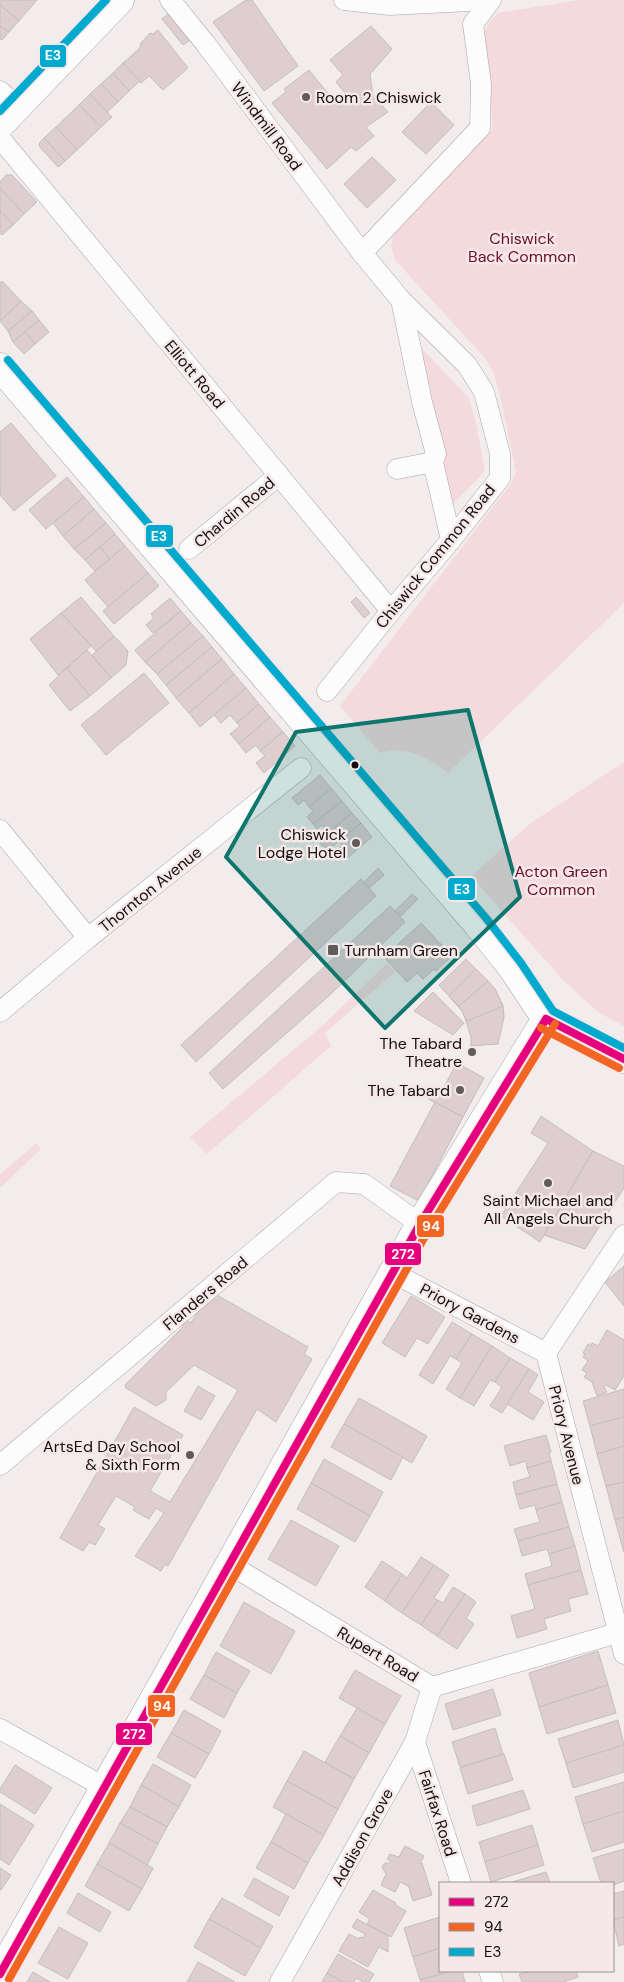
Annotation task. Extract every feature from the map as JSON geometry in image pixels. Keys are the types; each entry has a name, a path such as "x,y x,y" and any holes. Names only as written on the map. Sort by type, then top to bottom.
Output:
{"main road":[{"path":"6,107 120,0"},
{"path":"0,367 478,925 513,969 546,1019 624,1059"},
{"path":"0,1974 420,1224 546,1019"}],"street":[{"name":"Windmill Road","path":"170,0 205,43 362,254"},
{"path":"344,0 390,5 491,0"},
{"path":"362,254 480,128 481,84 473,24 491,0"},
{"name":"Elliott Road","path":"0,138 391,611"},
{"name":"Chiswick Common Road","path":"327,690 500,478 500,454 484,392 467,365 401,300 362,254"},
{"path":"401,300 422,402 436,454 433,462 451,540"},
{"path":"397,469 433,462"},
{"name":"Chardin Road","path":"189,550 279,474"},
{"name":"Thornton Avenue","path":"0,1012 88,938 302,768"},
{"path":"0,830 88,938"},
{"name":"Flanders Road","path":"0,1465 336,1182 364,1184 420,1224"},
{"path":"546,1354 624,1235"},
{"name":"Priory Gardens","path":"393,1273 546,1354"},
{"name":"Priory Avenue","path":"546,1354 621,1632 624,1654"},
{"name":"Rupert Road","path":"229,1564 432,1687 621,1632"},
{"name":"Addison Grove","path":"280,1982 415,1742 432,1687"},
{"path":"0,1729 104,1787"},
{"name":"Fairfax Road","path":"415,1742 461,1882"}],"highlighted area":[{"path":"468,710 520,897 385,1028 226,857 296,732"}],"green space":[{"name":"Chiswick Back Common","path":"579,0 624,0 624,603 448,773 416,754 399,750 380,753 340,706 510,485 516,472 494,374 485,358 395,260 391,247 394,232 491,131 493,125 482,42 487,25 498,13"},
{"path":"421,348 469,398 485,471 449,508 442,453"},
{"name":"Acton Green Common","path":"624,762 624,1026 598,1012 562,979 471,876 531,823"},
{"path":"387,963 395,972 325,1033 331,1046 207,1154 190,1137 322,1026"},
{"path":"36,1143 41,1149 0,1188 0,1175"}],"building":[{"path":"0,0 37,0 19,21 0,5"},
{"path":"246,0 252,0 298,66 264,91 213,22"},
{"path":"0,5 19,21 9,32 0,26"},
{"path":"169,13 190,40 183,45 162,19"},
{"path":"0,26 9,32 2,40 0,39"},
{"name":"Room 2 Chiswick","path":"371,26 392,49 370,74 373,96 388,112 366,127 374,136 356,151 351,147 327,169 272,103 286,92 284,89 309,70 339,107 350,99 336,82 343,75 330,60"},
{"path":"158,30 188,68 163,90 149,76 141,83 123,63 140,48 141,43 150,33 153,34"},
{"path":"123,63 140,81 129,91 113,73"},
{"path":"113,73 129,91 118,102 101,84"},
{"path":"101,84 118,102 107,112 90,94"},
{"path":"90,94 112,117 101,127 79,105"},
{"path":"431,102 454,125 426,154 402,132"},
{"path":"79,105 101,127 77,150 56,127"},
{"path":"56,127 77,150 65,161 44,138"},
{"path":"44,138 65,161 58,167 39,146"},
{"path":"372,157 396,180 367,208 344,184"},
{"path":"6,175 12,175 37,202 24,214 0,188 0,182"},
{"path":"0,188 24,214 13,225 0,210"},
{"path":"0,210 13,225 2,235 0,233"},
{"path":"2,281 21,301 0,321 0,283"},
{"path":"21,301 32,311 8,331 0,321"},
{"path":"32,311 39,320 13,342 8,331"},
{"path":"39,320 49,332 35,344 25,332"},
{"path":"25,332 35,344 24,354 13,342"},
{"path":"11,423 56,476 14,511 0,495 0,432"},
{"path":"67,477 84,497 46,529 29,510"},
{"path":"84,497 94,509 63,536 53,523"},
{"path":"94,509 106,523 74,549 63,536"},
{"path":"106,523 115,534 85,560 74,549"},
{"path":"115,534 125,546 110,559 100,547"},
{"path":"125,546 148,573 108,607 85,580"},
{"path":"100,547 110,559 95,571 85,560"},
{"path":"148,573 159,586 114,624 103,611"},
{"path":"81,597 114,636 96,651 61,613"},
{"path":"356,597 370,613 364,618 351,602"},
{"path":"170,598 181,611 153,633 146,625 154,618 151,614"},
{"path":"181,611 191,623 145,662 135,650"},
{"path":"61,613 91,646 58,675 30,639"},
{"path":"191,623 203,636 157,674 145,662"},
{"path":"114,636 128,651 126,665 111,678 92,655"},
{"path":"203,636 212,647 166,685 157,674"},
{"path":"212,647 222,659 176,698 166,685"},
{"path":"87,650 111,678 90,696 67,668"},
{"path":"222,659 234,674 189,713 176,698"},
{"path":"67,668 90,696 70,711 49,685"},
{"path":"144,673 169,703 106,755 81,725"},
{"path":"234,674 246,688 200,727 189,713"},
{"path":"246,688 259,704 237,723 230,715 221,723 214,715"},
{"path":"259,704 270,717 239,744 230,734 240,726 237,723"},
{"path":"270,717 283,732 260,751 256,745 246,753 239,744"},
{"path":"283,732 295,746 264,773 256,763 265,756 260,751"},
{"path":"320,775 331,788 309,807 304,800 298,805 292,798"},
{"path":"331,788 342,801 313,824 307,817 313,811 309,807"},
{"path":"342,801 352,813 328,833 322,825 317,829 313,824"},
{"path":"352,813 361,823 327,851 320,843 330,834 328,833"},
{"path":"361,823 372,837 346,859 338,849 342,846 339,842"},
{"path":"378,868 384,875 368,889 371,893 359,905 352,897"},
{"path":"361,879 376,896 196,1062 181,1045"},
{"path":"412,894 418,899 401,916 400,914 395,918 392,914"},
{"path":"390,906 405,922 331,994 223,1089 209,1073"},
{"name":"Turnham Green","path":"421,923 452,956 436,971 434,969 423,979 417,973 407,982 384,957"},
{"path":"466,959 495,989 503,1006 504,1017 498,1044 471,1046 471,1037 463,1012 439,985"},
{"path":"476,969 488,981 459,1006 449,996"},
{"path":"488,981 495,989 503,1006 467,1021 459,1006"},
{"path":"433,992 464,1023 453,1035 414,1011"},
{"name":"The Tabard","path":"457,1063 484,1078 463,1117 428,1099 434,1088 441,1092"},
{"path":"435,1102 463,1117 419,1201 390,1186"},
{"name":"Saint Michael and All Angels Church","path":"541,1116 593,1151 540,1242 501,1216 548,1143 531,1133"},
{"path":"593,1151 624,1166 624,1188 585,1249 544,1235"},
{"path":"624,1266 624,1306 605,1282"},
{"path":"210,1291 308,1347 304,1354 312,1359 276,1422 257,1409 168,1566 165,1564 161,1571 135,1556 164,1513 156,1508 149,1519 133,1510 135,1507 116,1496 98,1525 105,1529 95,1545 89,1542 83,1551 60,1538 134,1407 183,1435 150,1491 170,1502 238,1390 194,1365 166,1392 166,1400 156,1406 126,1388 125,1385 181,1329 186,1320 191,1323"},
{"path":"411,1296 445,1317 428,1344 417,1338 405,1357 382,1343"},
{"path":"452,1322 472,1334 456,1359 450,1356 433,1384 419,1375"},
{"path":"607,1330 624,1340 624,1376 615,1390 606,1385 604,1387 607,1392 597,1396 592,1382 584,1377 587,1373 582,1370 588,1361 583,1357 585,1354 583,1353 588,1344 591,1346 592,1343 598,1346"},
{"path":"472,1334 492,1346 460,1398 446,1389 462,1363 456,1359"},
{"path":"492,1346 510,1358 495,1382 490,1380 474,1406 460,1398"},
{"path":"510,1358 529,1369 502,1413 490,1406 502,1387 495,1382"},
{"path":"529,1369 538,1375 528,1392 544,1402 533,1420 507,1404"},
{"path":"198,1386 215,1396 201,1420 184,1411"},
{"path":"624,1389 624,1417 590,1426 583,1401"},
{"path":"359,1398 427,1436 412,1463 344,1424"},
{"path":"624,1417 624,1446 597,1454 590,1426"},
{"path":"344,1424 403,1457 391,1480 331,1447"},
{"path":"546,1435 551,1452 549,1453 551,1461 527,1468 526,1461 510,1466 504,1446"},
{"path":"624,1446 624,1482 606,1486 597,1454"},
{"path":"324,1459 383,1492 370,1516 311,1483"},
{"path":"551,1461 557,1484 516,1495 513,1482 530,1477 527,1468"},
{"path":"624,1482 624,1517 615,1520 606,1486"},
{"path":"311,1483 370,1516 355,1542 297,1509"},
{"path":"557,1484 562,1502 536,1510 535,1505 520,1509 516,1495"},
{"path":"562,1502 569,1527 518,1541 514,1529 540,1522 536,1510"},
{"path":"624,1517 624,1552 615,1520"},
{"path":"291,1520 339,1546 316,1586 268,1559"},
{"path":"569,1527 575,1546 549,1554 547,1549 522,1556 518,1541"},
{"path":"575,1546 581,1570 528,1585 525,1574 552,1566 549,1554"},
{"path":"421,1557 434,1565 402,1613 385,1601 402,1574 407,1578"},
{"path":"382,1561 402,1574 385,1601 365,1587"},
{"path":"434,1565 449,1575 434,1598 438,1600 421,1625 402,1613"},
{"path":"581,1570 588,1594 568,1599 571,1611 544,1619 547,1629 517,1638 511,1616 535,1609 528,1585"},
{"path":"453,1587 465,1594 437,1636 421,1625 438,1600 443,1603"},
{"path":"465,1594 476,1602 466,1618 474,1624 457,1649 437,1636"},
{"path":"244,1602 295,1631 271,1674 220,1646"},
{"path":"598,1651 608,1685 539,1707 529,1673"},
{"path":"216,1652 250,1671 237,1693 204,1675"},
{"path":"355,1670 401,1696 385,1724 339,1698"},
{"path":"204,1675 237,1693 224,1718 190,1699"},
{"path":"608,1685 616,1713 547,1734 539,1707"},
{"path":"493,1689 501,1715 453,1730 445,1704"},
{"path":"357,1708 385,1724 369,1753 340,1736"},
{"path":"184,1710 221,1731 209,1754 171,1733"},
{"path":"618,1720 624,1745 566,1763 558,1739"},
{"path":"495,1728 503,1754 460,1767 452,1742"},
{"path":"171,1733 209,1754 195,1778 157,1757"},
{"path":"340,1736 369,1753 354,1779 325,1762"},
{"path":"624,1745 624,1772 573,1788 566,1763"},
{"path":"304,1751 354,1779 338,1809 287,1781"},
{"path":"504,1754 513,1780 468,1794 460,1768"},
{"path":"153,1764 191,1785 179,1807 141,1785"},
{"path":"15,1765 52,1788 35,1814 0,1792"},
{"path":"287,1781 338,1809 324,1835 273,1807"},
{"path":"624,1782 624,1811 583,1824 575,1797"},
{"path":"141,1785 179,1807 167,1827 130,1807"},
{"path":"523,1790 530,1809 477,1826 472,1806"},
{"path":"0,1804 34,1825 9,1865 0,1859"},
{"path":"130,1807 167,1827 158,1844 120,1823"},
{"path":"624,1811 624,1842 592,1852 583,1824"},
{"path":"286,1814 324,1835 308,1863 271,1842"},
{"path":"120,1823 158,1844 147,1865 109,1843"},
{"path":"532,1825 538,1845 485,1862 479,1842"},
{"path":"271,1842 308,1863 294,1889 256,1868"},
{"path":"109,1843 153,1868 142,1889 97,1864"},
{"path":"538,1845 544,1865 491,1882 485,1862"},
{"path":"405,1846 424,1856 420,1864 422,1863 432,1895 413,1901 408,1884 408,1886 400,1882 395,1892 381,1885 386,1874 382,1867 385,1863 390,1863 391,1861 387,1859 390,1854 399,1857"},
{"path":"624,1849 624,1881 614,1885 614,1882 601,1882 593,1858"},
{"path":"97,1864 142,1889 129,1911 85,1886"},
{"path":"0,1868 11,1875 1,1890 0,1890"},
{"path":"546,1872 550,1882 512,1882"},
{"path":"254,1878 289,1897 279,1916 244,1896"},
{"path":"373,1890 406,1911 391,1937 367,1924 370,1919 359,1912"},
{"path":"624,1891 624,1917 614,1920 614,1894"},
{"path":"78,1893 111,1912 100,1932 67,1913"},
{"path":"222,1898 273,1926 261,1948 209,1919"},
{"path":"439,1917 439,1948 413,1957 404,1928"},
{"path":"624,1917 624,1944 619,1946 614,1924 614,1920"},
{"path":"209,1919 261,1948 245,1976 194,1947"},
{"path":"357,1919 388,1936 388,1952 379,1947 368,1967 339,1951 349,1934 359,1939 360,1937 363,1938 365,1934 352,1927"},
{"path":"59,1927 88,1943 68,1979 38,1963"},
{"path":"439,1948 439,1972 448,1972 420,1980 413,1957"},
{"path":"338,1954 374,1974 369,1982 363,1982 356,1978 354,1982 343,1982 327,1973"},
{"path":"198,1962 235,1982 187,1982"},
{"path":"33,1972 50,1982 27,1982"},
{"path":"448,1972 462,1972 465,1982 421,1982 420,1980"},
{"path":"527,1972 576,1972 578,1977 563,1982 522,1982 519,1974"},
{"path":"327,1973 343,1982 322,1982"}],"transit line":[{"name":"E3","path":"0,111 106,0"},
{"name":"E3","path":"8,360 486,918 521,963 553,1011 624,1048"},
{"name":"272","path":"546,1019 624,1059"},
{"name":"272","path":"0,1974 420,1224 546,1019"},
{"name":"94","path":"9,1979 429,1229 555,1024"},
{"name":"94","path":"541,1028 619,1068"}],"place":[{"name":"Room 2 Chiswick","path":"306,97"},
{"name":"Chiswick Lodge Hotel","path":"356,843"},
{"name":"Turnham Green","path":"333,950"},
{"name":"The Tabard Theatre","path":"472,1052"},
{"name":"The Tabard","path":"460,1090"},
{"name":"Saint Michael and All Angels Church","path":"548,1183"},
{"name":"ArtsEd Day School & Sixth Form","path":"190,1455"}]}
